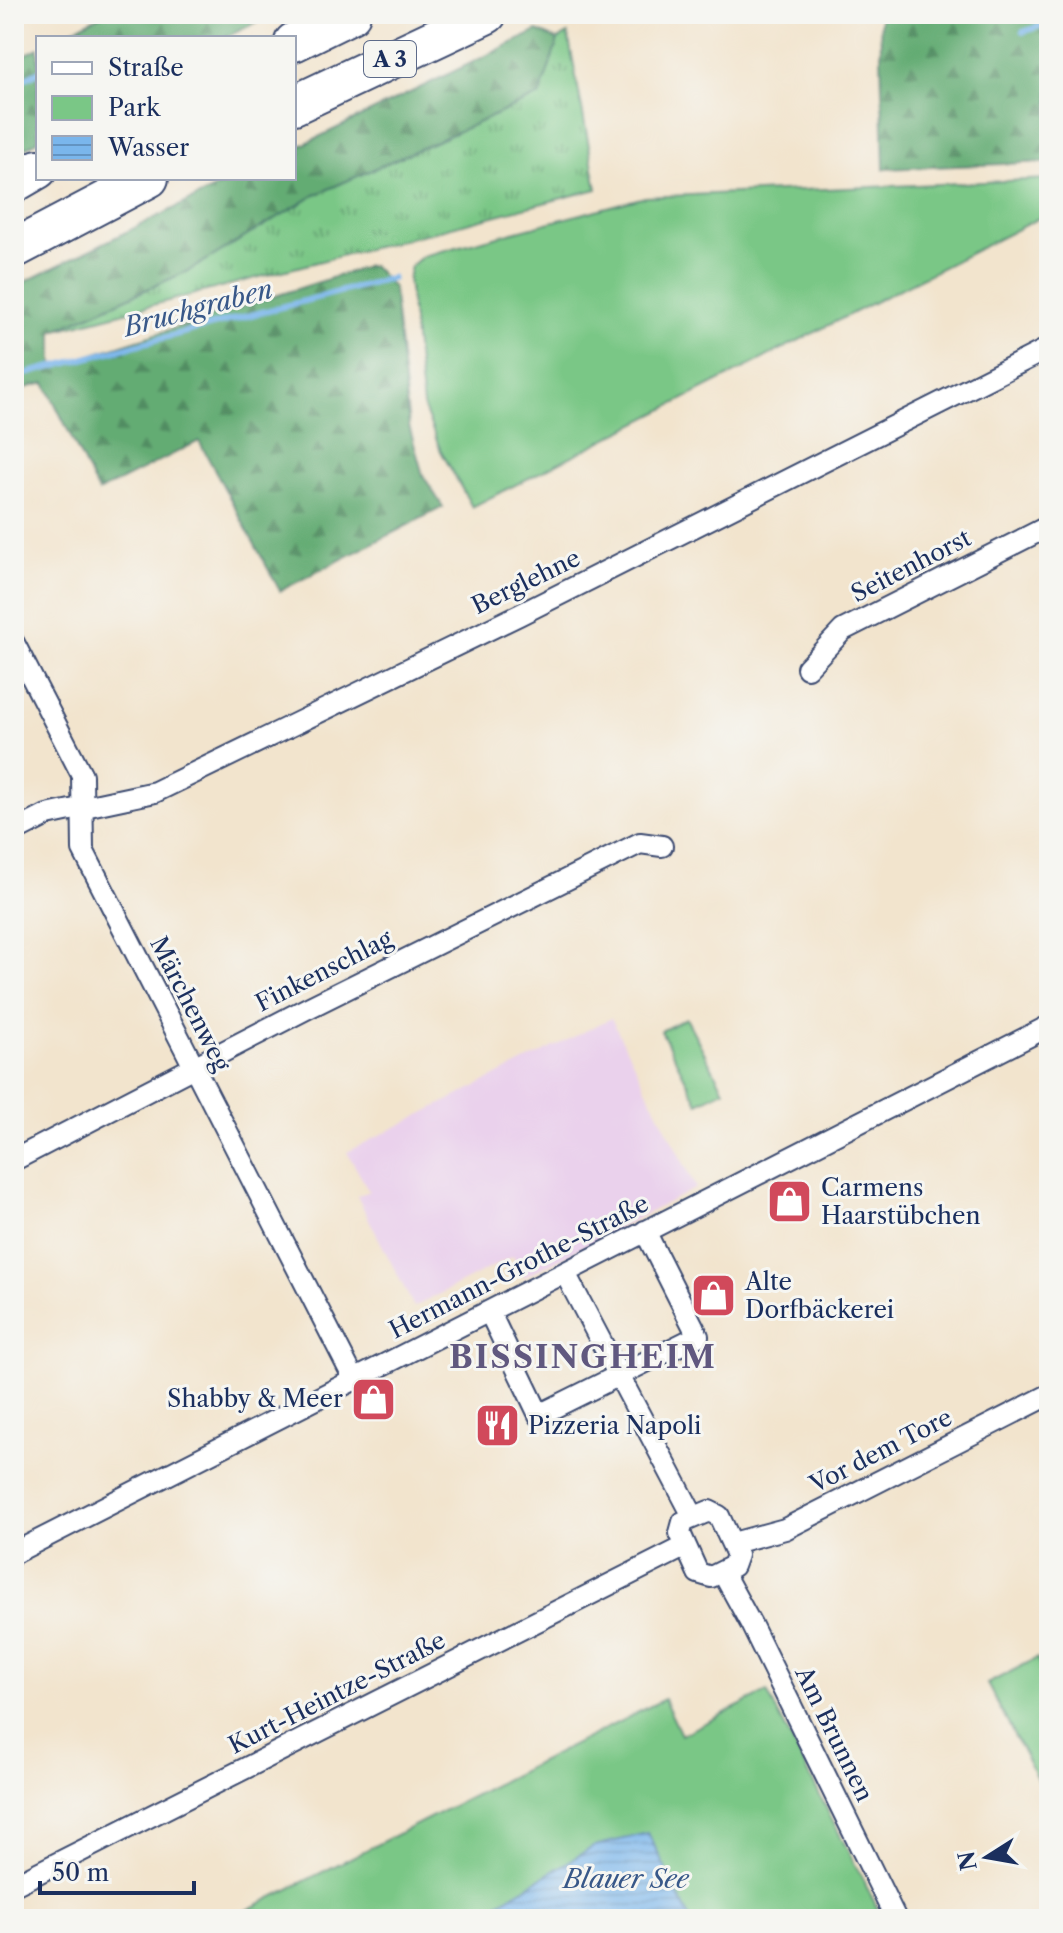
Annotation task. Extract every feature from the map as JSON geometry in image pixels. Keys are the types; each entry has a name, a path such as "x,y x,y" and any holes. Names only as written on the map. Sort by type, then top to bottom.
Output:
{"highway":[{"name":"A 3","path":"296,41 351,14"},
{"name":"A 3","path":"296,104 487,14"},
{"path":"14,183 36,170"},
{"path":"14,249 145,180"}],"street":[{"name":"Berglehne","path":"14,832 47,815 155,792 507,620 1049,348"},
{"name":"Seitenhorst","path":"807,668 843,630 1049,526"},
{"name":"Märchenweg","path":"14,643 82,775 83,850 355,1381"},
{"name":"Finkenschlag","path":"14,1160 640,843 662,846"},
{"name":"Hermann-Grothe-Straße","path":"14,1553 1049,1026"},
{"path":"490,1313 539,1415 698,1336 645,1231"},
{"path":"565,1273 693,1516"},
{"name":"Vor dem Tore","path":"733,1543 785,1529 1049,1395"},
{"path":"709,1511 719,1516 733,1543 737,1555 733,1566 711,1577 698,1573 684,1547 680,1533 683,1522 709,1511"},
{"name":"Kurt-Heintze-Straße","path":"14,1885 684,1547"},
{"name":"Am Brunnen","path":"723,1573 896,1919"}],"shaded area":[{"path":"611,1018 696,1188 524,1277 513,1256 414,1307 357,1196 369,1191 347,1152"}],"green space":[{"path":"103,14 274,14 228,36 61,36"},
{"path":"880,14 1049,14 1049,162 884,169"},
{"path":"537,31 558,40 540,95 315,195 190,270 53,331 53,367 372,265 393,287 409,426 423,475 443,507 280,591 199,441 98,492 45,383 14,391 14,287 232,180 296,180 296,148"},
{"path":"568,34 597,189 53,331 190,270 315,195 540,95 558,40"},
{"path":"36,49 36,142 14,154 14,60"},
{"path":"1049,179 1049,213 472,507 441,451 423,406 408,279 411,266 423,256 645,197"},
{"path":"686,1018 724,1090 698,1103 661,1031"},
{"path":"1037,1658 1049,1680 1049,1782 1041,1786 987,1684"},
{"path":"767,1692 883,1919 230,1919 664,1699 681,1735"}],"water":[{"name":"Blauer See","path":"648,1833 690,1919 472,1919 595,1846"}],"waterway":[{"path":"1023,32 1049,23"},
{"path":"14,84 36,73"},
{"name":"Bruchgraben","path":"14,377 392,278"},
{"path":"1043,1919 1049,1916"}],"place":[{"name":"Carmens Haarstübchen","path":"790,1202"},
{"name":"Alte Dorfbäckerei","path":"714,1296"},
{"name":"Shabby & Meer","path":"374,1399"},
{"name":"Pizzeria Napoli","path":"497,1426"}],"district":[{"name":"BISSINGHEIM","path":"583,1357"}]}
